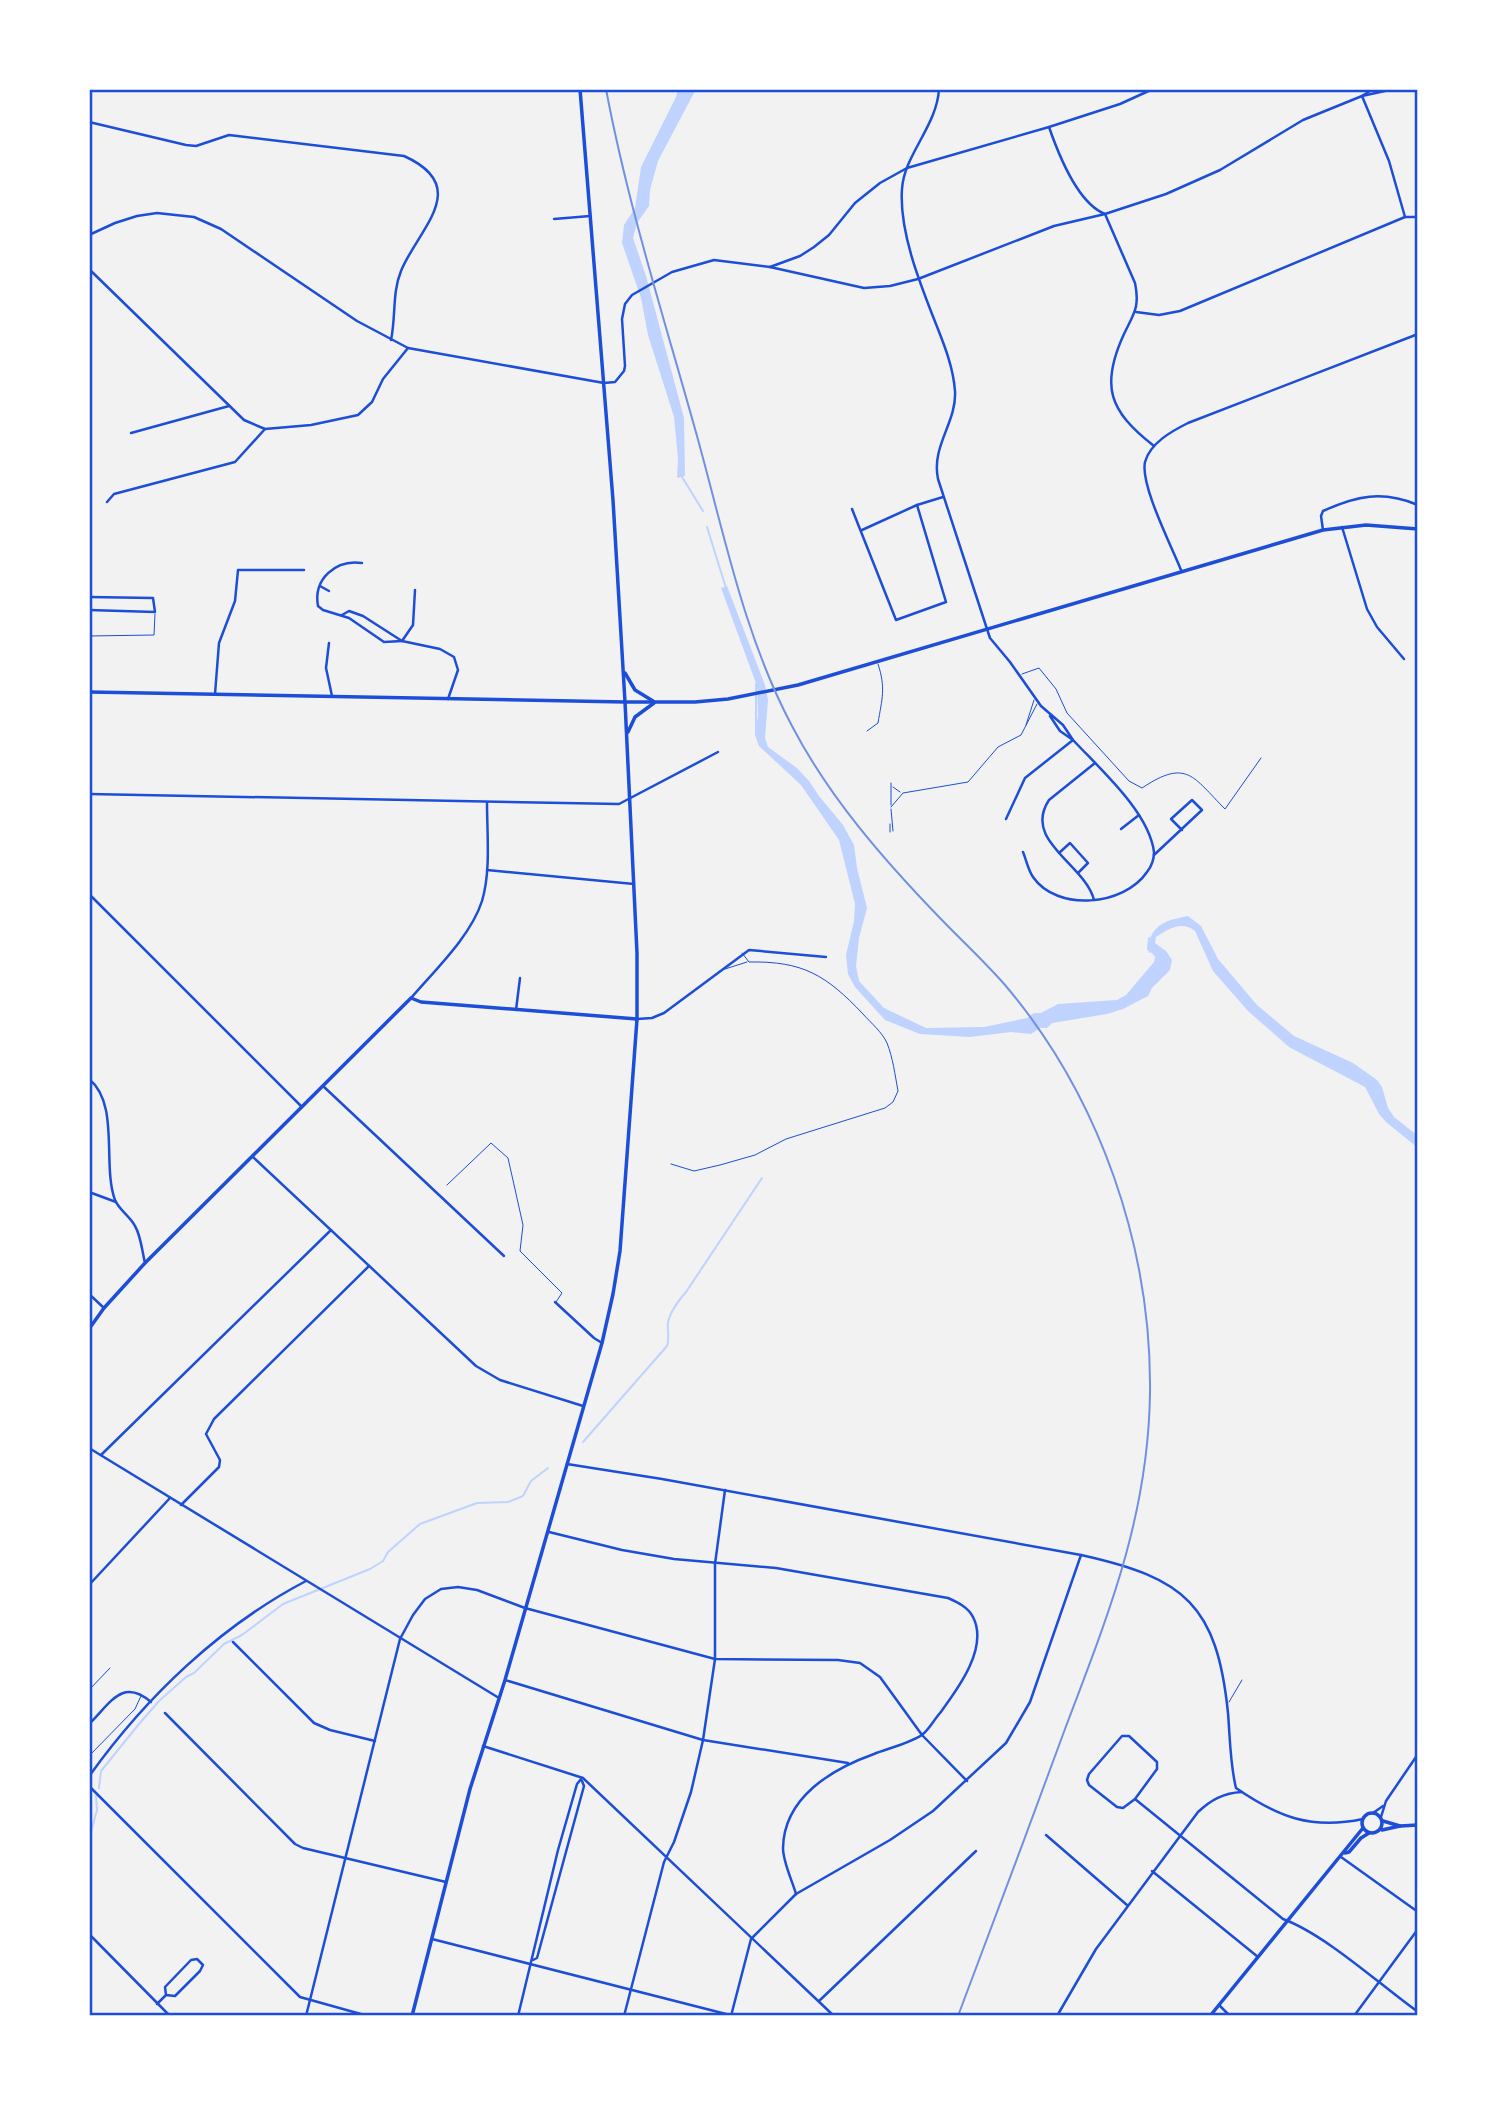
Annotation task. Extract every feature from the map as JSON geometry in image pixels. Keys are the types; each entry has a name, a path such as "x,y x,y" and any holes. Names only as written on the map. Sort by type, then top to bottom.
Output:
{"main road":[{"path":"412,2016 483,1746 549,1532 602,1343 620,1251 637,1019 634,884 624,671 580,89"},
{"path":"89,692 625,702 728,699 798,685 1323,530 1366,525 1418,529"},
{"path":"624,671 635,690 655,702"},
{"path":"627,738 635,717 655,702"},
{"path":"89,1329 104,1308 145,1263 411,998 421,1002 637,1019"},
{"path":"1210,2016 1343,1855 1363,1828 1363,1819 1367,1814 1373,1813 1399,1826"},
{"path":"1381,1830 1382,1819"},
{"path":"1343,1855 1349,1853 1361,1838 1370,1833 1399,1826 1418,1825"},
{"path":"1363,1828 1370,1833"}],"street":[{"path":"939,89 932,118 907,168 901,202 918,279 950,362 955,393 953,411 939,447 936,463 943,497 990,638 1060,731 1073,740 1095,763 1139,815 1154,855"},
{"path":"771,267 800,256 814,247 862,198 880,183 907,168 1049,127 1120,104 1153,89"},
{"path":"1362,96 1373,89"},
{"path":"90,234 137,216 157,213 175,214 207,222 357,321 408,348 604,383 615,382 624,371 622,312 626,301 672,272 714,260 771,267 864,288 890,286 918,279 1054,226 1105,214 1187,185 1220,170 1303,120 1362,96 1394,89"},
{"path":"1362,96 1389,161 1405,217"},
{"path":"89,122 186,145 196,146 229,135 404,156 428,170 435,183 437,206 401,271 396,286 391,340"},
{"path":"1049,127 1061,161 1070,176 1096,210 1105,214 1135,283 1138,294 1136,312 1114,357 1110,379 1113,400 1121,414 1154,446"},
{"path":"554,219 590,216"},
{"path":"1136,312 1159,315 1180,312 1405,217 1418,217"},
{"path":"89,269 244,419 265,429 311,425 358,415 372,402 383,379 408,348"},
{"path":"1181,570 1147,485 1145,463 1154,446 1173,430 1188,423 1418,334"},
{"path":"131,433 230,406"},
{"path":"107,502 114,494 235,462 265,429"},
{"path":"1323,530 1323,511 1369,495 1404,499 1418,505"},
{"path":"862,530 917,505 943,497"},
{"path":"852,509 896,620 946,602 917,505"},
{"path":"1342,527 1367,609 1377,627 1404,659"},
{"path":"362,563 351,562 337,566 327,573 320,586 317,600 319,608 342,615 381,641 395,643 402,641 413,625 415,590"},
{"path":"215,694 219,643 235,601 237,570 304,570"},
{"path":"320,586 329,591"},
{"path":"89,597 153,598 155,612 89,610"},
{"path":"342,615 346,611 360,615 402,641 440,649 454,657 458,670 448,699"},
{"path":"328,643 326,668 332,696"},
{"path":"1006,819 1025,778 1073,740"},
{"path":"89,794 619,804 718,752"},
{"path":"1094,900 1089,886 1043,832 1041,823 1044,808 1052,797 1095,763"},
{"path":"1023,852 1033,876 1050,892 1066,899 1094,900 1136,884 1149,870 1154,855 1182,830 1202,810 1192,800 1171,819 1182,830"},
{"path":"411,998 474,920 483,899 486,803"},
{"path":"1121,829 1139,815"},
{"path":"1059,853 1070,843 1088,863 1078,873"},
{"path":"486,870 634,884"},
{"path":"89,894 302,1107"},
{"path":"637,1019 652,1018 664,1013 749,950 826,957"},
{"path":"516,1010 520,978"},
{"path":"89,1079 96,1084 103,1100 111,1180 116,1202 135,1226 145,1263"},
{"path":"323,1086 504,1256"},
{"path":"253,1157 476,1366 489,1375 583,1406"},
{"path":"89,1192 116,1202"},
{"path":"101,1455 331,1230"},
{"path":"181,1505 219,1467 220,1460 206,1434 214,1419 369,1266"},
{"path":"89,1294 104,1308"},
{"path":"555,1302 602,1343"},
{"path":"89,1448 499,1698"},
{"path":"567,1464 1081,1555 1122,1566 1167,1585 1199,1614 1216,1646 1227,1704 1236,1788 1297,1820 1309,1823 1363,1819"},
{"path":"624,2016 665,1856 674,1842 691,1792 703,1740 715,1659 715,1564 725,1490"},
{"path":"89,1585 170,1498"},
{"path":"549,1532 622,1550 715,1564 776,1568 948,1598 962,1605 972,1615 976,1629 975,1654 960,1686 922,1735 848,1763 813,1786 799,1804 786,1829 783,1850 796,1894"},
{"path":"432,1939 731,2015 751,1939 796,1894 890,1840 933,1811 1006,1743 1030,1702 1081,1555"},
{"path":"89,1780 119,1735 232,1627 306,1581"},
{"path":"306,2016 400,1639 425,1599 441,1589 458,1587 477,1590 525,1608 715,1659 838,1660 860,1663 880,1677 922,1735 967,1781"},
{"path":"233,1642 314,1723 330,1730 374,1741"},
{"path":"505,1680 703,1740 848,1763"},
{"path":"89,1724 121,1692 130,1689 151,1702"},
{"path":"165,1713 289,1839 303,1848 446,1882"},
{"path":"1122,1736 1129,1736 1157,1762 1157,1769 1135,1799 1124,1808 1117,1807 1089,1785 1087,1780 1089,1774 1122,1736"},
{"path":"483,1746 582,1780 834,2016"},
{"path":"1373,1813 1383,1806 1418,1754"},
{"path":"533,1960 531,1956 558,1850 578,1784 582,1780"},
{"path":"518,2016 531,1965 537,1958 584,1786 582,1780"},
{"path":"89,1786 300,1997 368,2016"},
{"path":"1058,2016 1096,1949 1179,1836 1209,1802 1228,1793 1242,1792"},
{"path":"1135,1799 1288,1921 1331,1948 1418,2011"},
{"path":"1382,1819 1383,1806"},
{"path":"1349,1822 1363,1828"},
{"path":"1046,1835 1127,1905"},
{"path":"819,2001 976,1851"},
{"path":"1343,1855 1418,1912"},
{"path":"1152,1871 1258,1957"},
{"path":"1354,2016 1418,1929"},
{"path":"89,1934 170,2016"},
{"path":"191,1960 200,1960 203,1965 200,1971 175,1997 166,1995 164,1987 191,1960"},
{"path":"158,2004 166,1995"},
{"path":"1219,2005 1230,2016"}],"lane":[{"path":"89,636 155,635 155,612"},
{"path":"867,731 878,723 883,701 883,682 878,662"},
{"path":"1019,674 1039,668 1056,689 1068,713 1129,781 1138,787 1142,788 1161,775 1178,772 1192,776 1225,809 1261,758"},
{"path":"1025,727 1035,698"},
{"path":"891,807 896,797 902,793 968,782 998,747 1018,737 1038,702"},
{"path":"894,831 891,822 891,783 902,793"},
{"path":"890,832 891,822"},
{"path":"743,953 749,961"},
{"path":"671,1164 694,1171 750,1157 786,1139 839,1120 885,1108 898,1091 886,1041 835,986 816,974 777,961 749,961 710,977"},
{"path":"447,1185 491,1143 508,1158 523,1225 520,1251 562,1293 555,1302"},
{"path":"89,1690 110,1668"},
{"path":"1227,1704 1242,1680"},
{"path":"89,1756 135,1709 142,1694"}],"water":[{"path":"678,89 696,89 658,161 650,190 649,206 637,223 633,238 646,276 684,418 685,476 677,478 674,417 648,335 641,298 622,243 624,225 635,208 641,167"},
{"path":"727,586 765,685 768,700 765,738 768,747 797,768 809,781 843,825 854,845 867,908 859,938 856,966 859,981 884,1008 926,1028 984,1027 1027,1018 1058,1004 1117,1000 1126,995 1154,962 1155,957 1148,948 1156,928 1173,919 1188,916 1201,926 1218,959 1257,1005 1294,1036 1353,1063 1377,1080 1394,1117 1418,1136 1418,1148 1379,1114 1365,1087 1289,1047 1248,1011 1213,971 1195,931 1185,926 1170,929 1156,937 1155,943 1166,951 1172,960 1170,970 1152,988 1148,996 1123,1009 1052,1023 1047,1028 1040,1028 1031,1034 1011,1032 970,1037 920,1034 885,1020 855,987 848,974 846,955 855,904 839,840 801,785 759,746 755,735 758,716 757,686 721,588"}],"waterway":[{"path":"682,477 703,511"},
{"path":"707,527 726,588"},
{"path":"756,684 756,734"},
{"path":"1149,938 1150,952"},
{"path":"583,1442 667,1346 668,1323 673,1310 762,1178"},
{"path":"99,1788 101,1771 139,1724 159,1701 224,1644 242,1635 283,1604 370,1569 383,1561 388,1552 420,1524 477,1503 508,1502 523,1496 531,1481 548,1468"},
{"path":"89,1839 97,1810 96,1796"}],"railway":[{"path":"606,89 636,220 737,584 775,692 823,778 858,826 898,873 1005,985 1039,1029 1068,1076 1093,1125 1114,1177 1142,1284 1150,1394 1148,1439 1134,1524 1096,1646 958,2016"}]}
